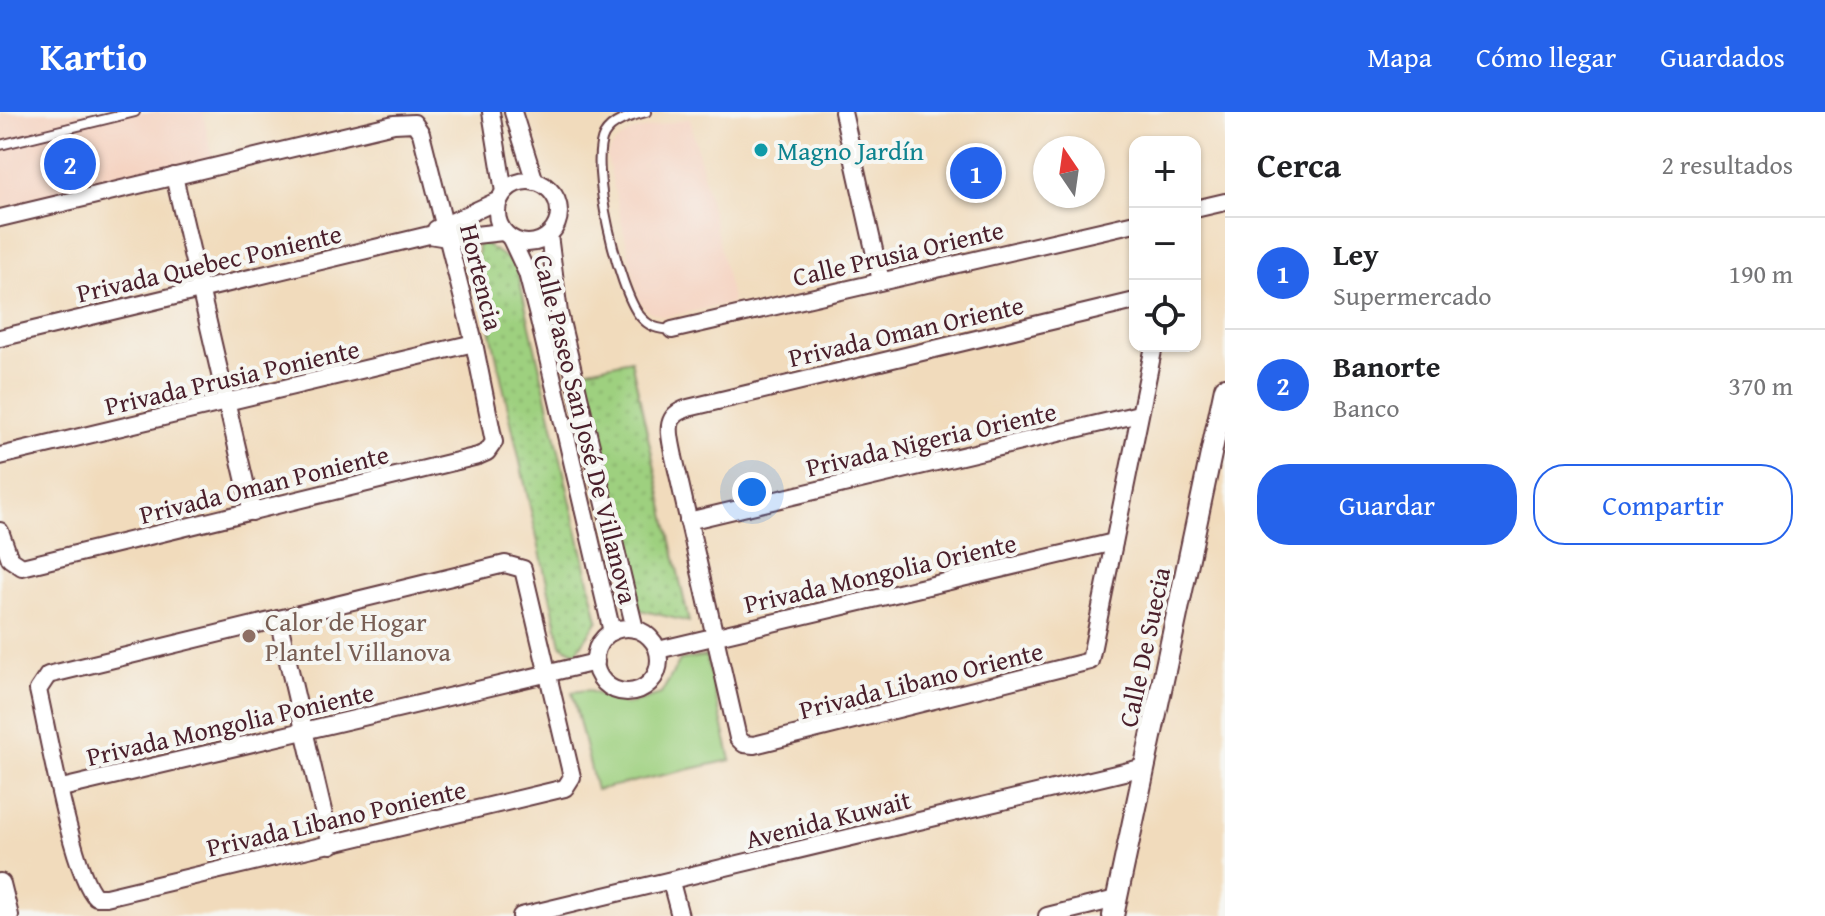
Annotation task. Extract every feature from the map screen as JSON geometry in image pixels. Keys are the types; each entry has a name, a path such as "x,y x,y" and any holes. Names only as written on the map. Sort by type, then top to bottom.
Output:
{"street":[{"path":"445,230 502,196 518,183 535,182 552,192 558,204 557,224 549,235 528,243 507,235 497,214 502,196 491,112"},
{"path":"513,112 535,182"},
{"path":"843,112 881,281"},
{"name":"Hortencia","path":"174,176 402,123 414,123 421,133 494,432"},
{"path":"0,218 174,176 252,512"},
{"path":"1199,208 1225,202"},
{"name":"Calle Prusia Oriente","path":"672,330 1129,224"},
{"name":"Privada Quebec Poniente","path":"0,338 445,230 507,235"},
{"name":"Calle Paseo San José De Villanova","path":"507,235 527,273 612,632"},
{"name":"Calle Paseo San José De Villanova","path":"549,235 551,274 635,629"},
{"name":"Privada Oman Oriente","path":"688,521 669,422 671,416 688,408 1129,302"},
{"name":"Privada Prusia Poniente","path":"0,456 474,343"},
{"path":"1114,542 1153,352"},
{"name":"Calle De Suecia","path":"1115,908 1225,388"},
{"name":"Privada Nigeria Oriente","path":"688,521 1139,414"},
{"path":"563,420 583,416"},
{"name":"Privada Oman Poniente","path":"0,531 16,566 31,565 478,456 490,448 494,432"},
{"path":"688,521 714,637"},
{"name":"Privada Mongolia Oriente","path":"658,650 1114,542"},
{"name":"Privada Libano Oriente","path":"714,637 738,738 744,744 754,745 1084,664 1093,653 1114,542"},
{"path":"62,788 38,690 48,675 505,564 523,569 547,674"},
{"path":"278,619 331,845"},
{"path":"635,629 647,635 658,650 655,675 644,686 629,691 607,683 596,662 599,645 612,632 635,629"},
{"name":"Privada Mongolia Poniente","path":"62,788 596,662"},
{"name":"Privada Libano Poniente","path":"62,788 84,880 96,897 331,845 565,788 572,777 547,674"},
{"name":"Avenida Kuwait","path":"521,916 1145,767"},
{"path":"671,882 680,916"},
{"path":"0,884 4,909"},
{"path":"1047,916 1115,908"}],"lane":[{"path":"0,145 135,112"},
{"path":"646,112 622,116 603,136 599,169 624,285 634,308 649,325 672,330"}],"shaded area":[{"path":"203,112 212,157 0,208 0,114"},
{"path":"690,118 733,303 664,317 646,310 639,300 607,156 614,144 630,132"}],"green space":[{"path":"478,239 516,265 598,620 576,653 561,645 477,270"},
{"path":"631,360 689,622 640,610 584,370"},
{"path":"706,656 731,760 596,790 572,692 587,690 626,705 661,694 680,660"}],"place":[{"name":"Magno Jardín","path":"761,150"},
{"name":"Banorte","path":"70,164"},
{"name":"Ley","path":"976,173"},
{"name":"Calor de Hogar Plantel Villanova","path":"249,636"}]}
